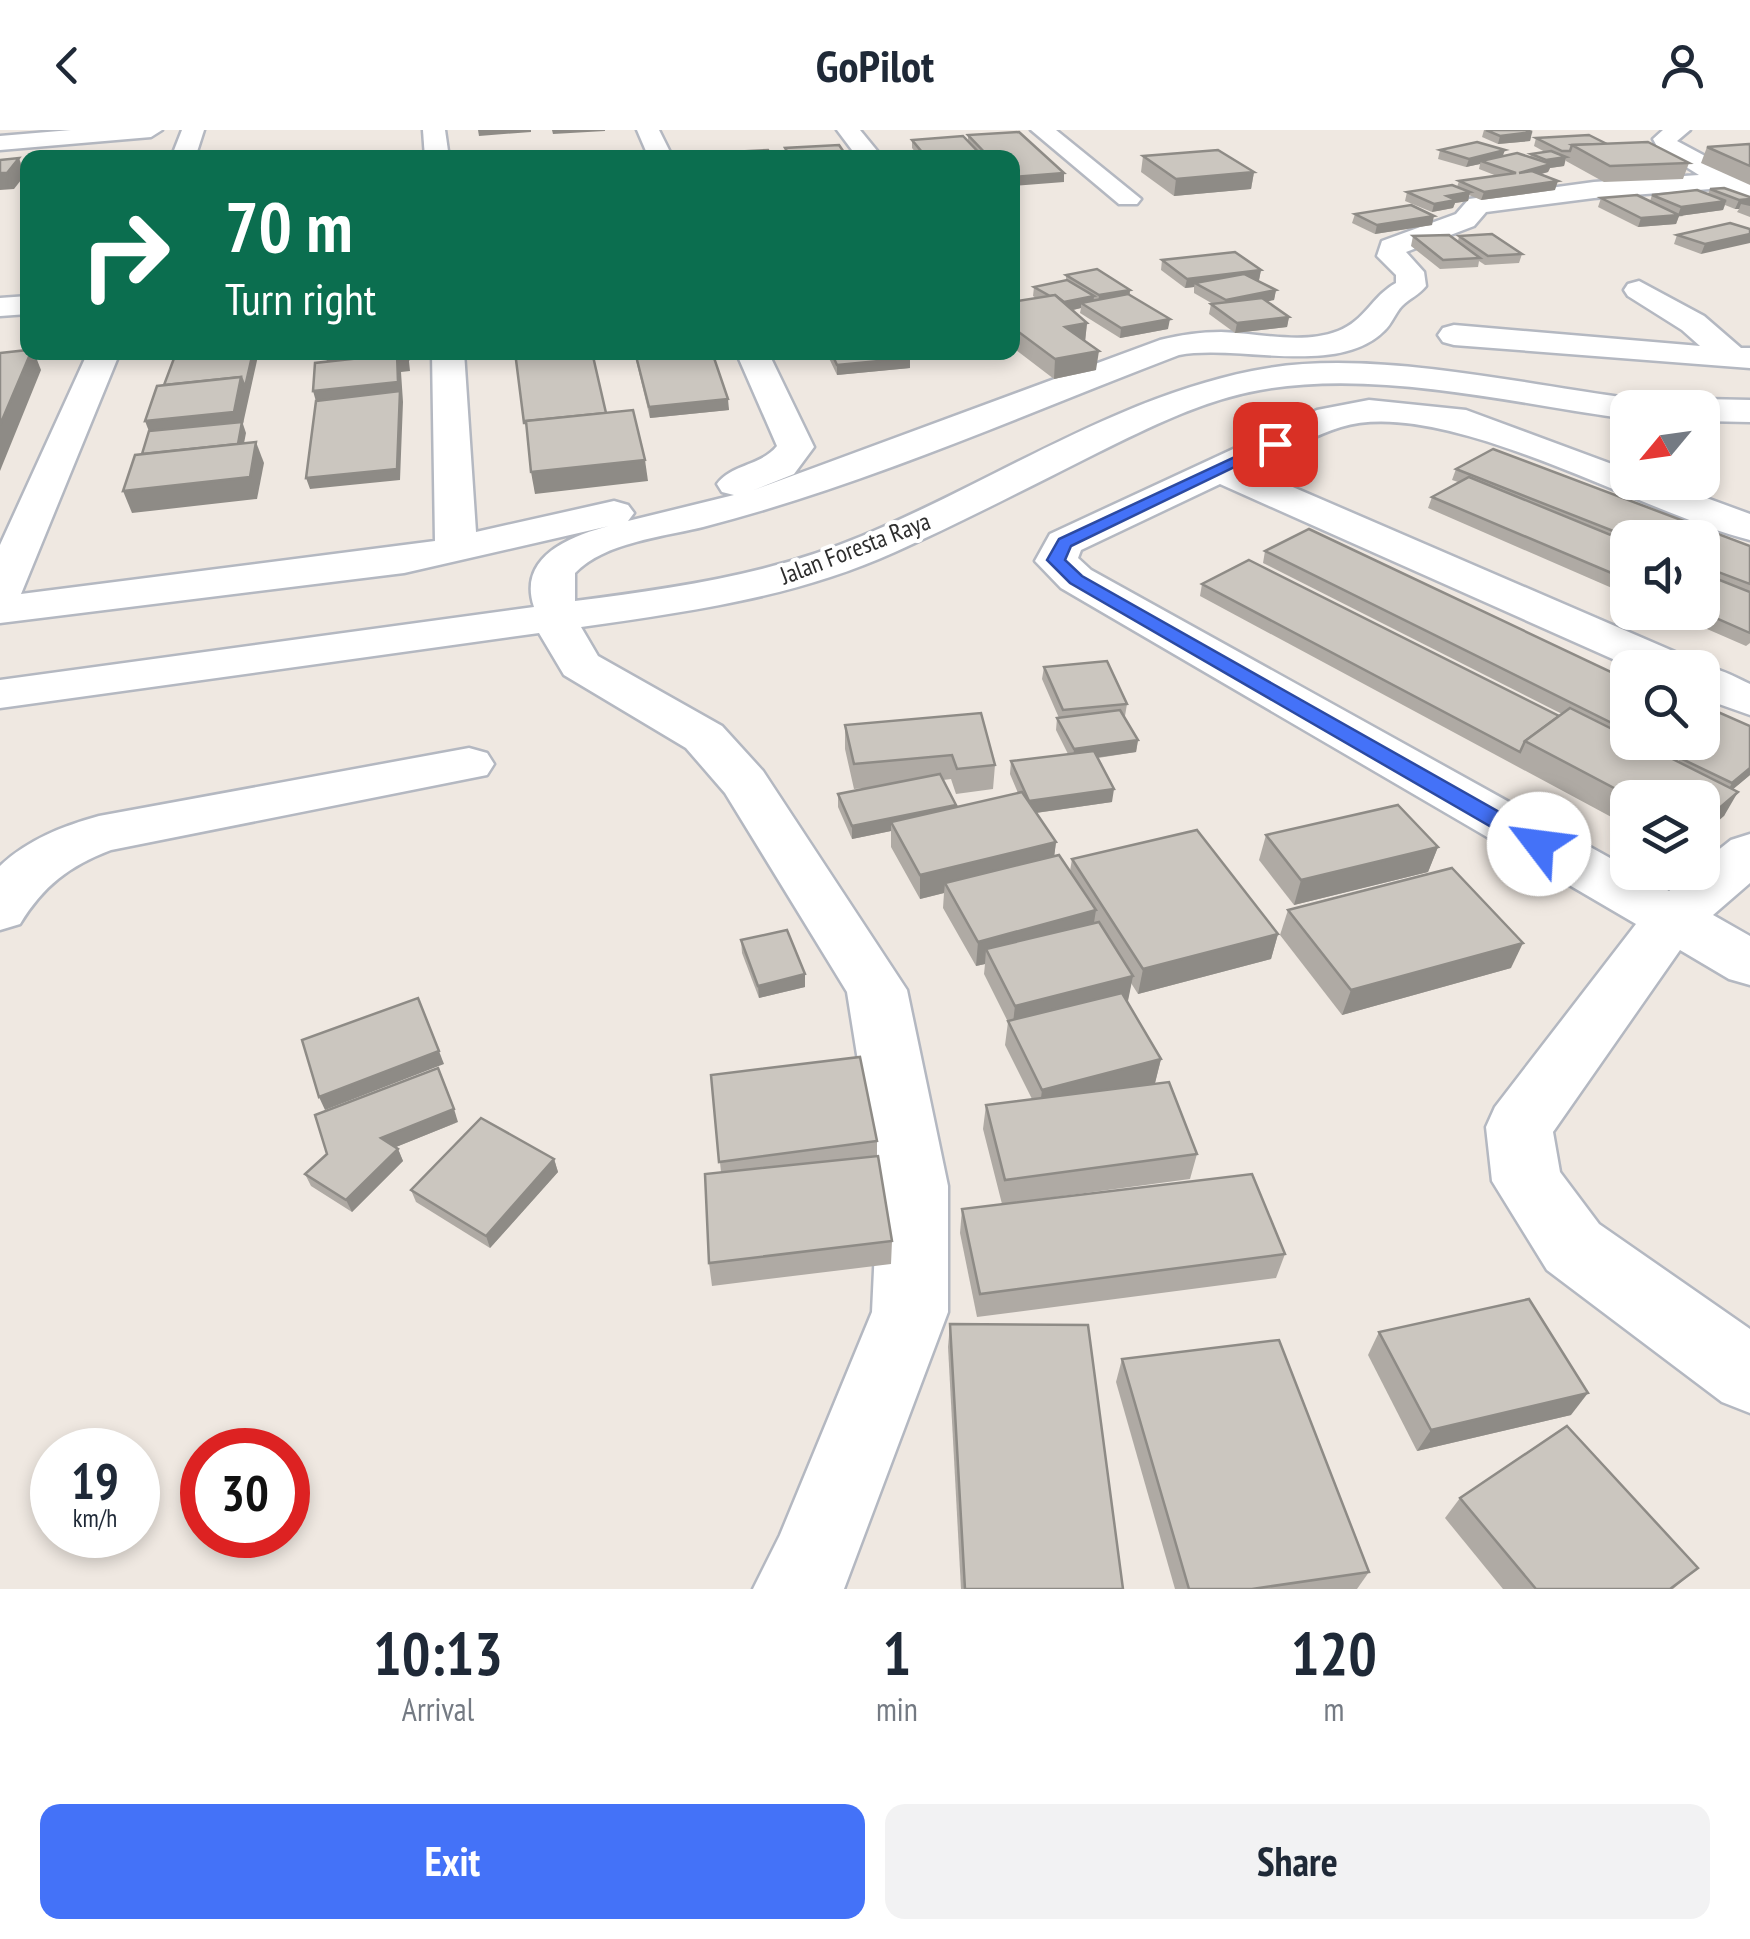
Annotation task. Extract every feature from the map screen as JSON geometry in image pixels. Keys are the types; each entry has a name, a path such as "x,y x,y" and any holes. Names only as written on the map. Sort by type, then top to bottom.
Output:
{"street":[{"path":"0,144 151,130"},
{"path":"848,130 864,150"},
{"path":"1042,130 1128,199"},
{"path":"1680,130 1665,139 1667,145 1737,184"},
{"path":"815,1581 910,1312 913,1186 877,990 746,784 704,737 580,665 556,616 554,570 570,554 602,540 774,497 1171,346 1204,340 1306,346 1350,338 1376,324 1393,296 1411,286 1410,272 1391,256 1392,247 1465,220 1478,205 1594,190 1737,184"},
{"path":"1639,290 1742,359"},
{"path":"1454,335 1742,359"},
{"path":"0,593 101,360"},
{"path":"448,360 456,548"},
{"path":"0,610 404,560 732,486 781,466 796,447 756,360"},
{"name":"Jalan Foresta Raya","path":"0,694 694,598 803,574 879,544 1162,408 1255,380 1306,375 1392,376 1610,406"},
{"path":"1720,410 1750,411"},
{"path":"1750,528 1453,418 1369,411 1330,418 1064,543 1056,560 1076,580 1750,964"},
{"path":"1220,470 1632,650"},
{"path":"1720,688 1750,701"},
{"path":"0,910 7,893 30,867 58,850 99,834 469,764"},
{"path":"1750,853 1671,920 1519,1127 1527,1181 1572,1247 1750,1375"}],"building":[{"path":"1486,130 1526,130 1532,132 1500,136"},
{"path":"1019,132 1064,173 1020,176 1020,150 982,150 968,135"},
{"path":"1589,135 1607,144 1572,145 1570,151 1562,151 1536,138"},
{"path":"963,136 976,150 920,150 912,140"},
{"path":"1477,142 1505,150 1469,159 1440,150"},
{"path":"1648,142 1689,163 1610,166 1572,145"},
{"path":"1749,144 1750,166 1707,147"},
{"path":"839,145 842,150 786,150"},
{"path":"1218,150 1254,172 1176,179 1143,156"},
{"path":"1551,151 1566,157 1546,160 1531,154"},
{"path":"1517,153 1551,164 1519,173 1532,171 1558,181 1484,192 1459,181 1516,173 1481,161"},
{"path":"19,158 7,173 0,173 0,160"},
{"path":"1452,185 1470,192 1447,196 1456,200 1434,204 1407,192"},
{"path":"1724,188 1750,199 1739,200 1710,189"},
{"path":"1697,190 1726,201 1681,207 1652,195"},
{"path":"1637,195 1679,215 1641,218 1601,198"},
{"path":"1411,205 1434,216 1377,225 1355,214"},
{"path":"1730,223 1750,229 1750,234 1705,244 1677,235"},
{"path":"1492,234 1522,254 1488,256 1459,236"},
{"path":"1449,235 1480,258 1443,260 1413,236"},
{"path":"1235,252 1261,270 1187,279 1162,260"},
{"path":"1097,269 1130,290 1099,295 1066,275"},
{"path":"1244,274 1276,290 1226,300 1195,283"},
{"path":"1067,280 1094,296 1064,302 1034,287"},
{"path":"1128,294 1170,319 1121,328 1081,303"},
{"path":"1055,295 1087,323 1065,327 1099,351 1055,359 1020,333 1020,301"},
{"path":"1262,298 1289,317 1237,323 1211,304"},
{"path":"20,351 20,360 28,360 0,425 0,353"},
{"path":"173,360 251,360 245,387 241,377 164,385"},
{"path":"397,360 398,382 313,391 315,363"},
{"path":"516,360 594,360 606,413 524,423"},
{"path":"637,360 715,360 728,399 649,407"},
{"path":"835,360 889,360 837,365"},
{"path":"241,377 234,412 145,421 157,386"},
{"path":"400,391 397,469 306,478 316,401"},
{"path":"633,410 645,460 531,472 526,421"},
{"path":"242,422 238,444 142,454 149,431"},
{"path":"256,442 250,477 123,491 135,455"},
{"path":"1493,449 1610,493 1610,500 1628,500 1681,520 1610,520 1610,530 1456,469"},
{"path":"1469,477 1610,535 1610,572 1432,497"},
{"path":"1309,529 1610,671 1610,722 1265,551"},
{"path":"1720,535 1750,546 1750,584 1720,573"},
{"path":"1249,560 1559,716 1525,741 1520,752 1202,584"},
{"path":"1720,580 1750,592 1750,633 1720,620"},
{"path":"1107,661 1127,704 1063,710 1044,667"},
{"path":"1570,708 1610,728 1610,760 1675,760 1714,780 1610,780 1610,786 1525,741"},
{"path":"1120,710 1138,740 1074,749 1057,718"},
{"path":"981,713 995,765 957,769 952,755 854,764 845,725"},
{"path":"1720,713 1750,726 1750,768 1732,783 1684,760 1720,760"},
{"path":"1094,751 1114,789 1029,801 1011,761"},
{"path":"940,774 956,805 852,826 838,794"},
{"path":"1720,783 1738,792 1720,808"},
{"path":"1022,792 1056,842 920,875 891,822"},
{"path":"1398,805 1438,847 1301,880 1266,835"},
{"path":"1197,830 1278,934 1143,969 1072,859"},
{"path":"1059,855 1096,910 978,942 945,883"},
{"path":"1452,868 1523,943 1351,990 1288,910"},
{"path":"1099,922 1133,976 1015,1006 986,949"},
{"path":"787,930 805,974 758,986 741,940"},
{"path":"1122,993 1161,1059 1042,1090 1008,1021"},
{"path":"418,998 439,1051 319,1097 302,1040"},
{"path":"860,1057 877,1141 719,1162 711,1075"},
{"path":"438,1068 454,1109 381,1138 398,1149 346,1200 305,1174 327,1154 315,1115"},
{"path":"1169,1082 1197,1154 1005,1180 986,1105"},
{"path":"481,1118 554,1159 486,1236 411,1190"},
{"path":"878,1156 892,1241 709,1263 705,1174"},
{"path":"1252,1174 1285,1254 980,1294 962,1209"},
{"path":"1529,1299 1588,1393 1431,1430 1379,1332"},
{"path":"950,1324 1088,1325 1123,1589 965,1589"},
{"path":"1279,1340 1369,1572 1252,1589 1189,1589 1122,1359"},
{"path":"1567,1426 1698,1568 1670,1589 1536,1589 1460,1498"}],"route":[{"path":"1275,444 1064,543 1056,560 1076,580 1539,844"}]}
